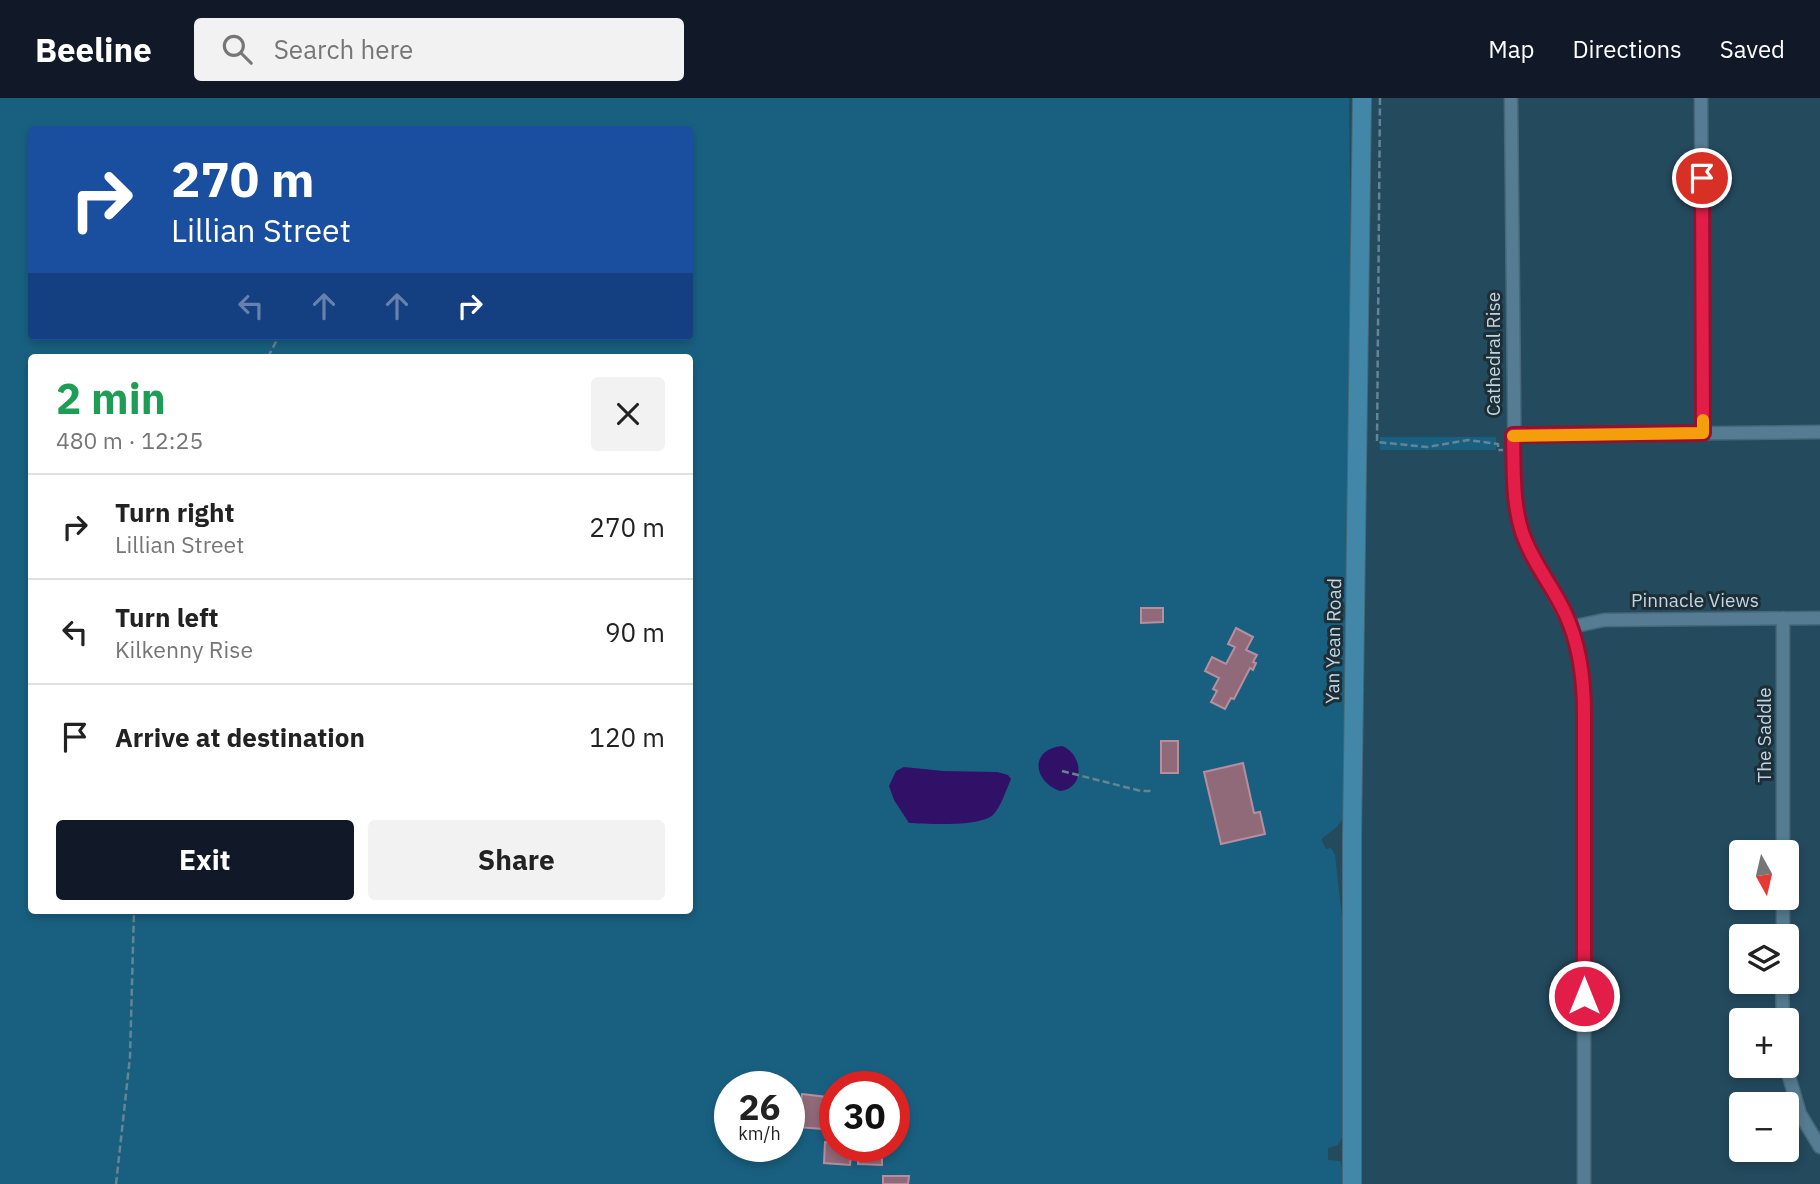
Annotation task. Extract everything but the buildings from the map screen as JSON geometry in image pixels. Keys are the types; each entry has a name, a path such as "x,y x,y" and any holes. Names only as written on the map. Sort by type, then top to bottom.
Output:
{"main road":[{"name":"Yan Yean Road","path":"1352,1184 1352,837 1362,98"}],"street":[{"name":"Cathedral Rise","path":"1511,98 1515,498 1522,530 1537,566 1571,627 1579,655 1584,691 1584,1184"},
{"path":"1701,98 1703,433"},
{"path":"1513,435 1820,432"},
{"name":"The Saddle","path":"1783,618 1783,840"},
{"name":"Pinnacle Views","path":"1571,627 1604,620 1820,618"},
{"path":"1789,1078 1794,1100 1819,1141"}],"path":[{"path":"1380,98 1377,442 1427,447 1459,440 1474,440 1498,444 1498,450 1513,450"},
{"path":"1062,771 1141,791 1154,791"},
{"path":"116,1184 130,1056 134,914"}],"shaded area":[{"path":"0,98 1349,98 1351,274 1348,602 1323,613 1324,624 1347,619 1344,817 1337,827 1321,839 1326,849 1331,848 1335,855 1344,936 1342,1138 1338,1145 1328,1148 1328,1160 1340,1161 1343,1170 1342,1184 0,1184"},
{"path":"1380,437 1496,437 1496,450 1380,450"},
{"path":"1062,746 1074,756 1079,770 1074,784 1060,791 1044,781 1039,766 1044,753 1051,748"},
{"path":"904,767 997,772 1008,775 1011,779 998,808 986,819 953,824 909,823 894,800 889,786 896,771"}],"slow traffic":[{"path":"1513,436 1703,433 1703,420"}],"route":[{"path":"1584,996 1582,670 1565,613 1537,566 1522,530 1515,498 1513,435 1703,433 1702,178"}]}
